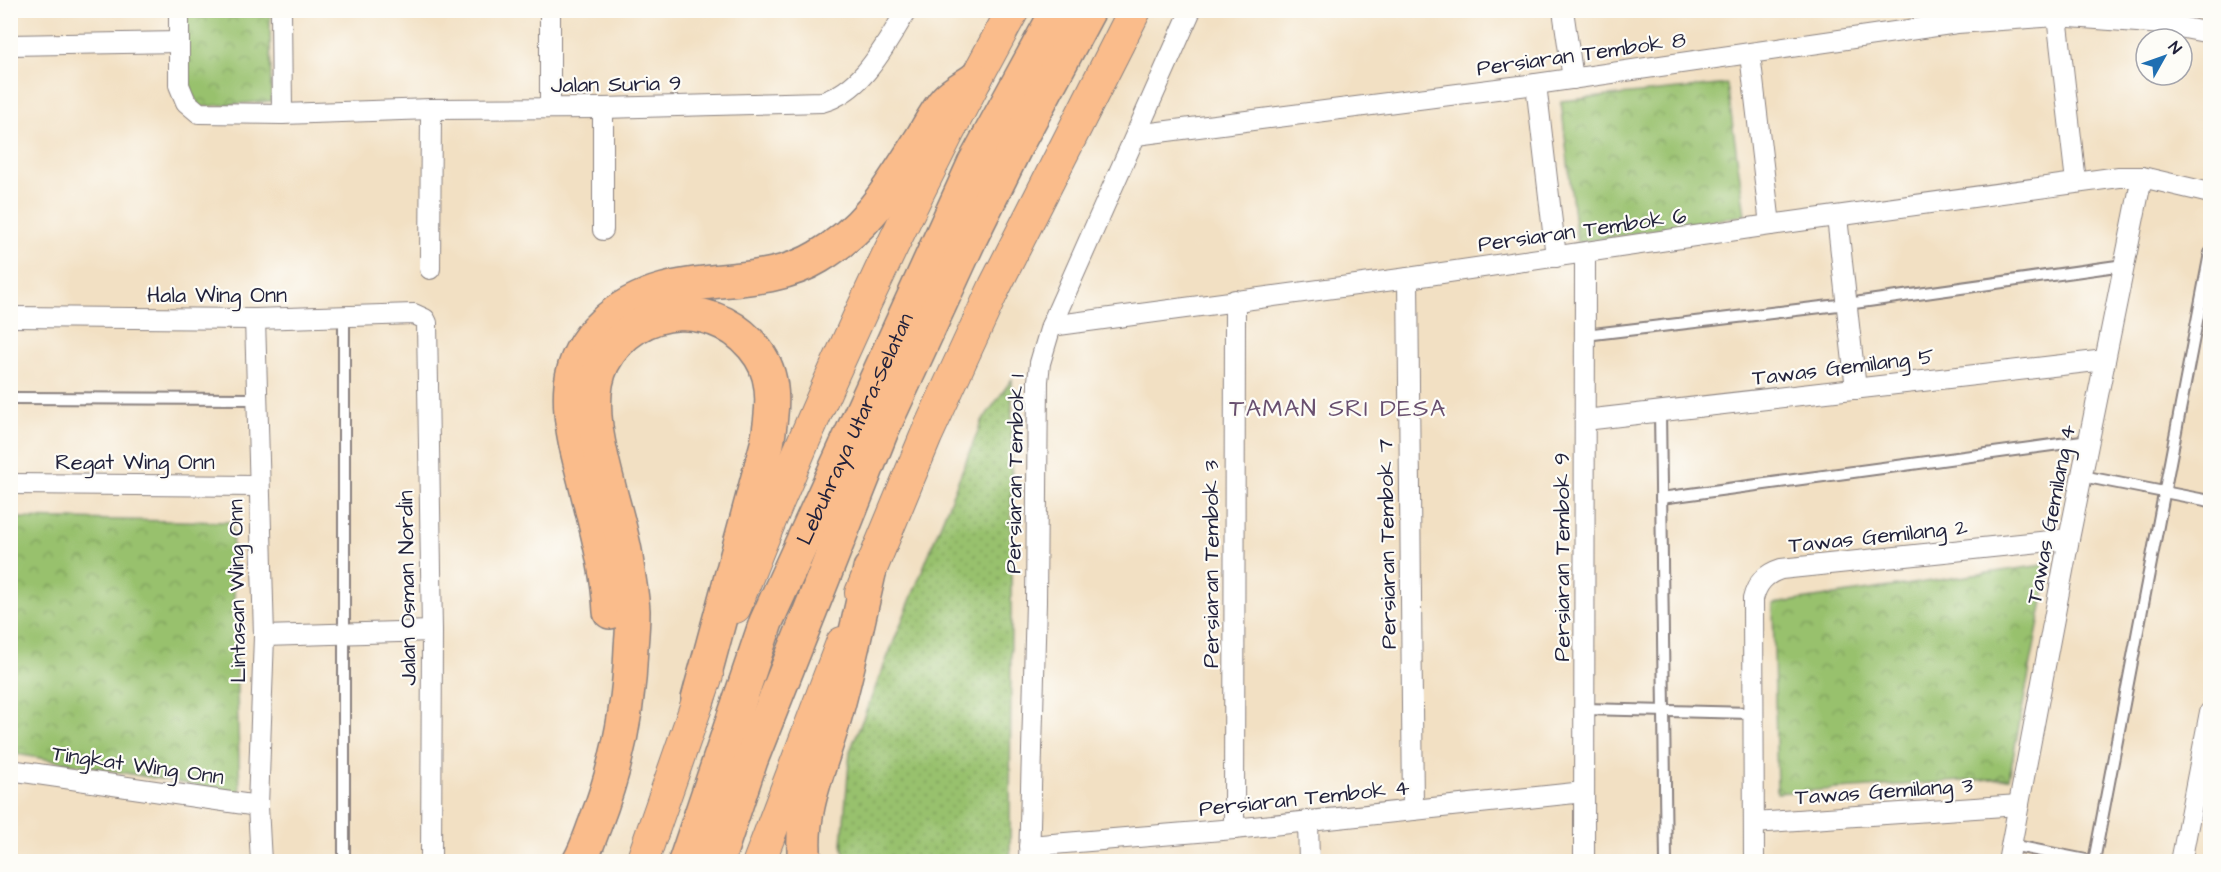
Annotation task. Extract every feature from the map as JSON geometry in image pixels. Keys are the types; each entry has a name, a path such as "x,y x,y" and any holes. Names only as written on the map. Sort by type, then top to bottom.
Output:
{"highway":[{"name":"Lebuhraya Utara–Selatan","path":"685,861 766,622 974,164 1058,10"},
{"name":"Lebuhraya Utara–Selatan","path":"717,861 751,760 882,430 969,241 1016,146 1089,10"},
{"path":"554,861 572,827 592,771 606,712 612,648 610,597 572,425 571,383 581,353 590,337 603,322 626,304 649,294 676,286 777,274 816,258 829,250 862,224 880,204 946,100 975,79"},
{"path":"579,861 607,794 624,727 631,667 633,612 625,555 594,418 595,390 603,364 618,341 640,324 665,314 693,313 720,320 743,336 760,357 771,384 772,413 767,444 698,699"},
{"path":"805,861 806,810 836,714 870,569"}],"main road":[{"path":"642,861 698,699 816,412 906,215 1013,10"},
{"path":"759,861 870,569 926,436 995,286 1135,10"}],"street":[{"name":"Jalan Suria 9","path":"179,10 180,85 186,102 199,113 282,114 822,102 836,98 847,91 868,69 908,10"},
{"path":"281,10 282,114"},
{"path":"550,10 550,107"},
{"name":"Persiaran Tembok 1","path":"1029,854 1040,363 1051,326 1191,10"},
{"path":"1563,10 1573,79"},
{"path":"2057,16 2076,182"},
{"name":"Persiaran Tembok 8","path":"1136,135 1750,54 1952,17 2158,17 2211,33"},
{"path":"10,45 179,42"},
{"path":"1750,54 1770,225"},
{"path":"1536,84 1556,257"},
{"path":"603,108 603,230"},
{"path":"430,109 430,269"},
{"name":"Persiaran Tembok 6","path":"1051,326 2119,177 2142,177 2211,194"},
{"name":"Tawas Gemilang 4","path":"2010,853 2069,539 2142,177"},
{"path":"1837,217 1856,389"},
{"name":"Persiaran Tembok 9","path":"1584,861 1585,253"},
{"name":"Persiaran Tembok 7","path":"1408,278 1413,810"},
{"name":"Persiaran Tembok 3","path":"1234,829 1235,300"},
{"name":"Hala Wing Onn","path":"10,317 255,319 414,314 422,316"},
{"name":"Jalan Osman Nordin","path":"422,316 427,323 432,631 430,861"},
{"name":"Lintasan Wing Onn","path":"255,319 264,636 258,806 261,861"},
{"name":"Tawas Gemilang 5","path":"1585,420 2105,360"},
{"name":"Regat Wing Onn","path":"10,484 259,486"},
{"name":"Tawas Gemilang 2","path":"1755,861 1752,713 1753,599 1762,579 1781,569 2069,539"},
{"path":"264,636 432,631"},
{"path":"2181,861 2211,712"},
{"name":"Tingkat Wing Onn","path":"10,770 258,806"},
{"name":"Persiaran Tembok 4","path":"1029,854 1234,829 1584,792"},
{"name":"Tawas Gemilang 3","path":"1754,823 2019,805"},
{"path":"1308,821 1309,861"}],"lane":[{"path":"2010,853 2095,861 2211,253"},
{"path":"1585,335 1847,304 2124,265"},
{"path":"344,317 344,861"},
{"path":"10,398 257,399"},
{"path":"1660,411 1666,861"},
{"path":"1661,498 2089,440"},
{"path":"2082,476 2211,501"},
{"path":"1584,709 1752,713"}],"green space":[{"path":"183,11 270,11 271,101 200,107 183,80"},
{"path":"1727,84 1745,215 1577,243 1561,101"},
{"path":"1012,379 1010,861 846,861 842,844 850,751 982,421"},
{"path":"11,518 232,522 240,793 11,753"},
{"path":"2050,564 2009,778 1777,793 1773,604"}],"district":[{"name":"TAMAN SRI DESA","path":"1338,408"}]}
